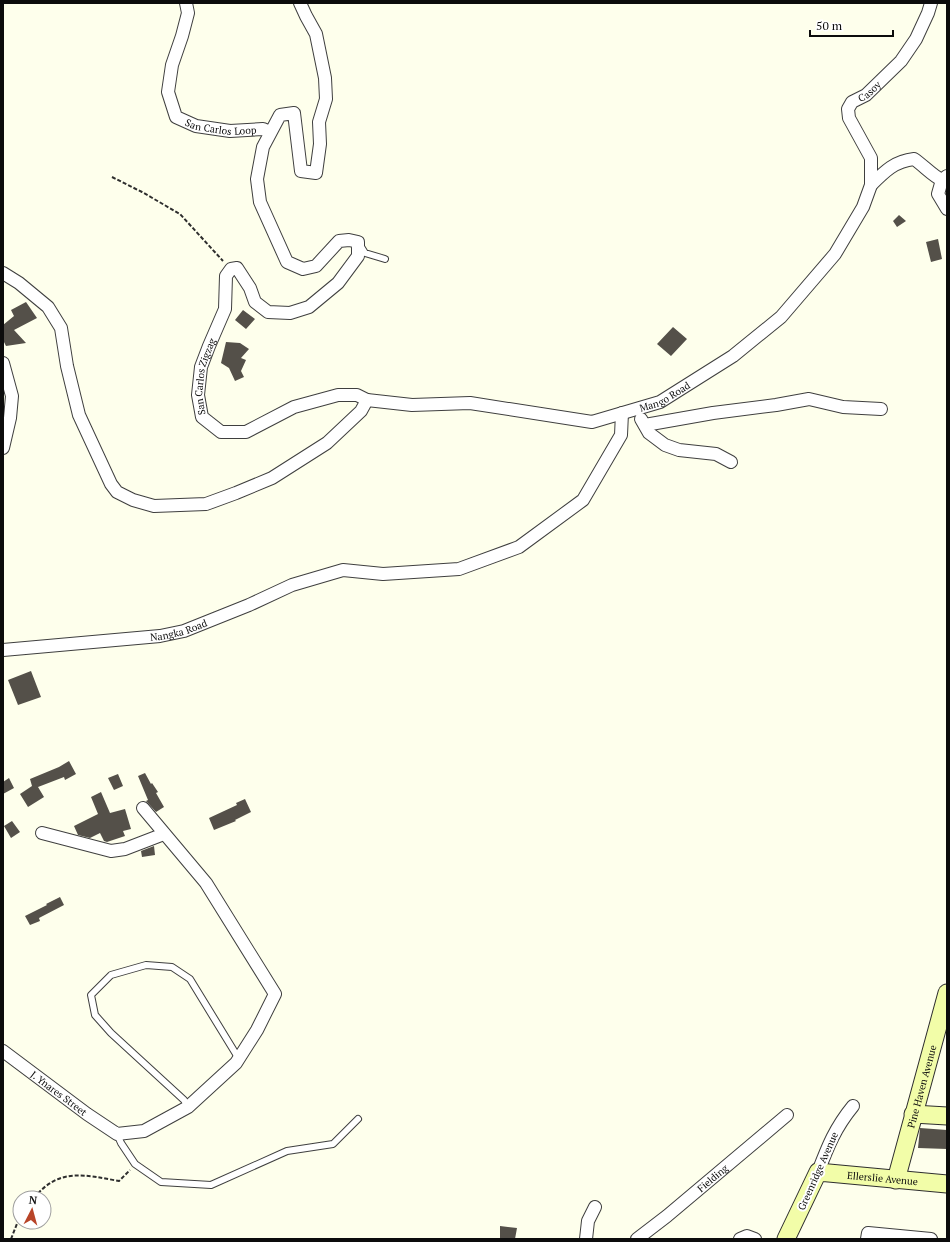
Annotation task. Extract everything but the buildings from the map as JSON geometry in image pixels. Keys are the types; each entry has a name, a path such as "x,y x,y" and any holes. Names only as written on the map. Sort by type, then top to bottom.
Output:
{"street":[{"name":"San Carlos Loop","path":"186,3 188,13 172,65 168,92 176,117 196,126 230,131 263,129 270,132 280,115 294,113 301,171 316,173 320,144 318,122 326,99 325,78 316,34 300,3"},
{"name":"Casoy","path":"871,184 871,158 849,118 848,108 852,102 866,95 901,61 916,39 931,3"},
{"path":"231,268 237,268 250,288 255,302 259,306 268,312 290,313 309,307 338,283 358,256 358,242 349,240 339,241 316,266 303,269 288,262 260,202 257,179 263,147 270,132"},
{"path":"871,184 894,165 903,160 914,159 925,166 937,178 945,178 938,194 947,209"},
{"name":"Mango Road","path":"368,400 412,405 470,403 592,422 660,402 733,356 782,317 835,254 863,207 871,184"},
{"name":"San Carlos Zigzag","path":"231,268 226,276 225,309 201,367 198,395 202,417 221,432 246,432 294,407 338,395 357,394 368,400"},
{"path":"3,273 19,283 48,307 61,328 67,366 79,415 111,484 117,492 133,500 154,506 206,504 272,478 327,443 361,411 368,400"},
{"path":"3,363 12,396 10,418 3,448"},
{"path":"645,425 713,413 809,399 843,407 881,409"},
{"path":"635,410 649,433 665,445 679,450 716,454 731,462"},
{"name":"Nangka Road","path":"3,650 160,636 184,631 249,605 292,585 344,570 383,574 459,570 519,547 583,500 621,435 622,414"},
{"path":"117,1134 144,1131 188,1108 236,1063 257,1030 275,994 206,883 143,808"},
{"path":"42,833 111,851 125,849 164,834"},
{"name":"Pine Haven Avenue","path":"896,1180 947,993"},
{"name":"J. Ynares Street","path":"3,1051 87,1114 117,1134"},
{"name":"Greenridge Avenue","path":"786,1239 818,1172 832,1136 853,1106"},
{"path":"913,1114 947,1116"},
{"name":"Fielding","path":"636,1239 667,1216 787,1115"},
{"name":"Ellerslie Avenue","path":"818,1172 947,1184"},
{"path":"586,1239 588,1221 595,1207"},
{"path":"740,1239 747,1236 755,1239"},
{"path":"867,1236 931,1239"}],"lane":[{"path":"358,242 365,253 385,259"},
{"path":"188,1108 184,1100 111,1033 95,1015 91,995 111,975 146,965 172,967 190,979 239,1058"},
{"path":"117,1134 121,1143 135,1164 161,1182 211,1185 287,1151 333,1144 358,1119"}],"path":[{"path":"112,178 142,192 180,214 231,268"},
{"path":"41,1190 60,1177 81,1174 119,1181 135,1164"}]}
